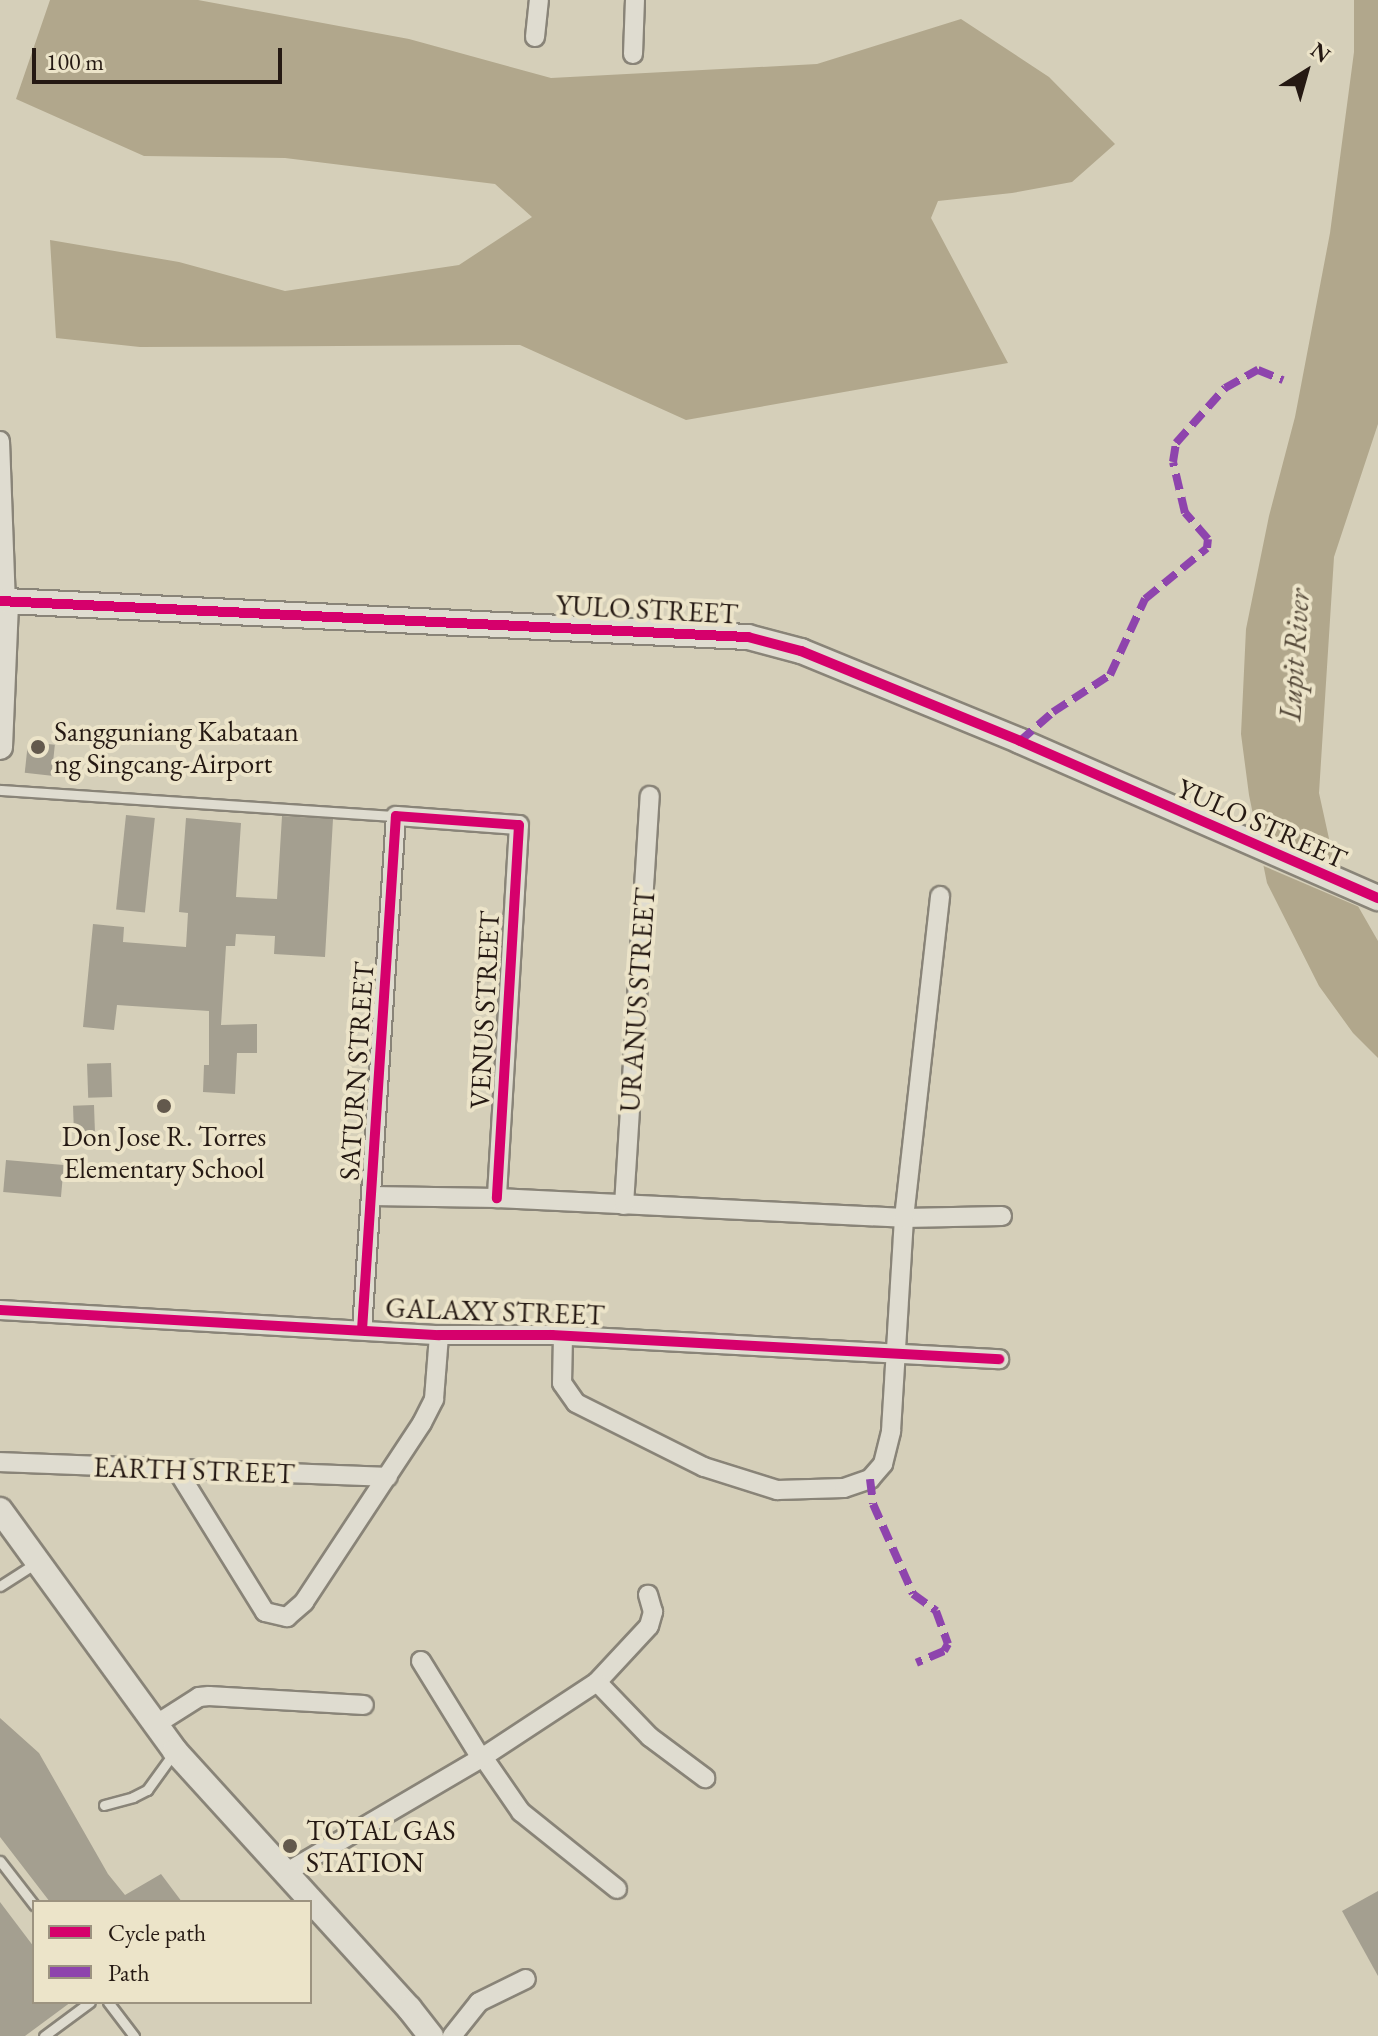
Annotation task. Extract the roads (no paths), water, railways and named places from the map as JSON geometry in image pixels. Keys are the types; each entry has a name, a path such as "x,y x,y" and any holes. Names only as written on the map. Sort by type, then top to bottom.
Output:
{"street":[{"path":"535,37 539,0"},
{"path":"633,54 635,0"},
{"path":"0,441 3,601 0,747"},
{"name":"YULO STREET","path":"3,601 748,637 801,651 1020,741 1374,897"},
{"name":"URANUS STREET","path":"624,1205 650,796"},
{"name":"VENUS STREET","path":"396,816 519,825 497,1198"},
{"name":"SATURN STREET","path":"362,1330 396,816"},
{"path":"563,1336 562,1383 576,1403 704,1467 777,1490 844,1488 870,1479 883,1464 891,1431 893,1355 904,1218 940,896"},
{"path":"372,1196 497,1198 904,1218 1002,1216"},
{"name":"GALAXY STREET","path":"0,1310 439,1335 563,1336 999,1359"},
{"path":"177,1470 265,1612 287,1617 304,1602 388,1477 434,1399 439,1335"},
{"name":"EARTH STREET","path":"0,1462 388,1477"},
{"path":"0,1510 175,1751 287,1872 299,1898"},
{"path":"287,1872 482,1758 597,1682 649,1626 653,1612 648,1595"},
{"path":"421,1661 482,1758 521,1812 617,1889"},
{"path":"597,1682 650,1737 705,1778"},
{"path":"155,1725 199,1697 209,1696 364,1705"},
{"path":"312,1912 431,2036"},
{"path":"452,2036 479,2002 526,1979"}],"lane":[{"path":"0,790 396,816"},
{"path":"0,1586 36,1563"},
{"path":"104,1805 147,1790 175,1751"},
{"path":"0,1861 32,1902"},
{"path":"44,2036 87,2004"},
{"path":"110,2004 134,2036"}],"water":[{"path":"50,0 198,0 409,39 551,78 817,64 961,19 1049,77 1115,144 1072,182 1012,193 938,201 931,218 1008,363 686,420 520,345 140,347 56,338 50,240 179,262 285,291 459,265 532,217 495,184 285,158 144,156 16,99"},
{"name":"Lupit River","path":"1354,0 1378,0 1378,424 1334,557 1319,793 1335,866 1378,941 1378,1058 1353,1033 1319,986 1267,883 1249,795 1241,734 1246,629 1269,516 1295,417 1330,233 1354,52"}],"place":[{"name":"Sangguniang Kabataan ng Singcang-Airport","path":"38,747"},
{"name":"Don Jose R. Torres Elementary School","path":"164,1106"},
{"name":"TOTAL GAS STATION","path":"290,1846"}]}
